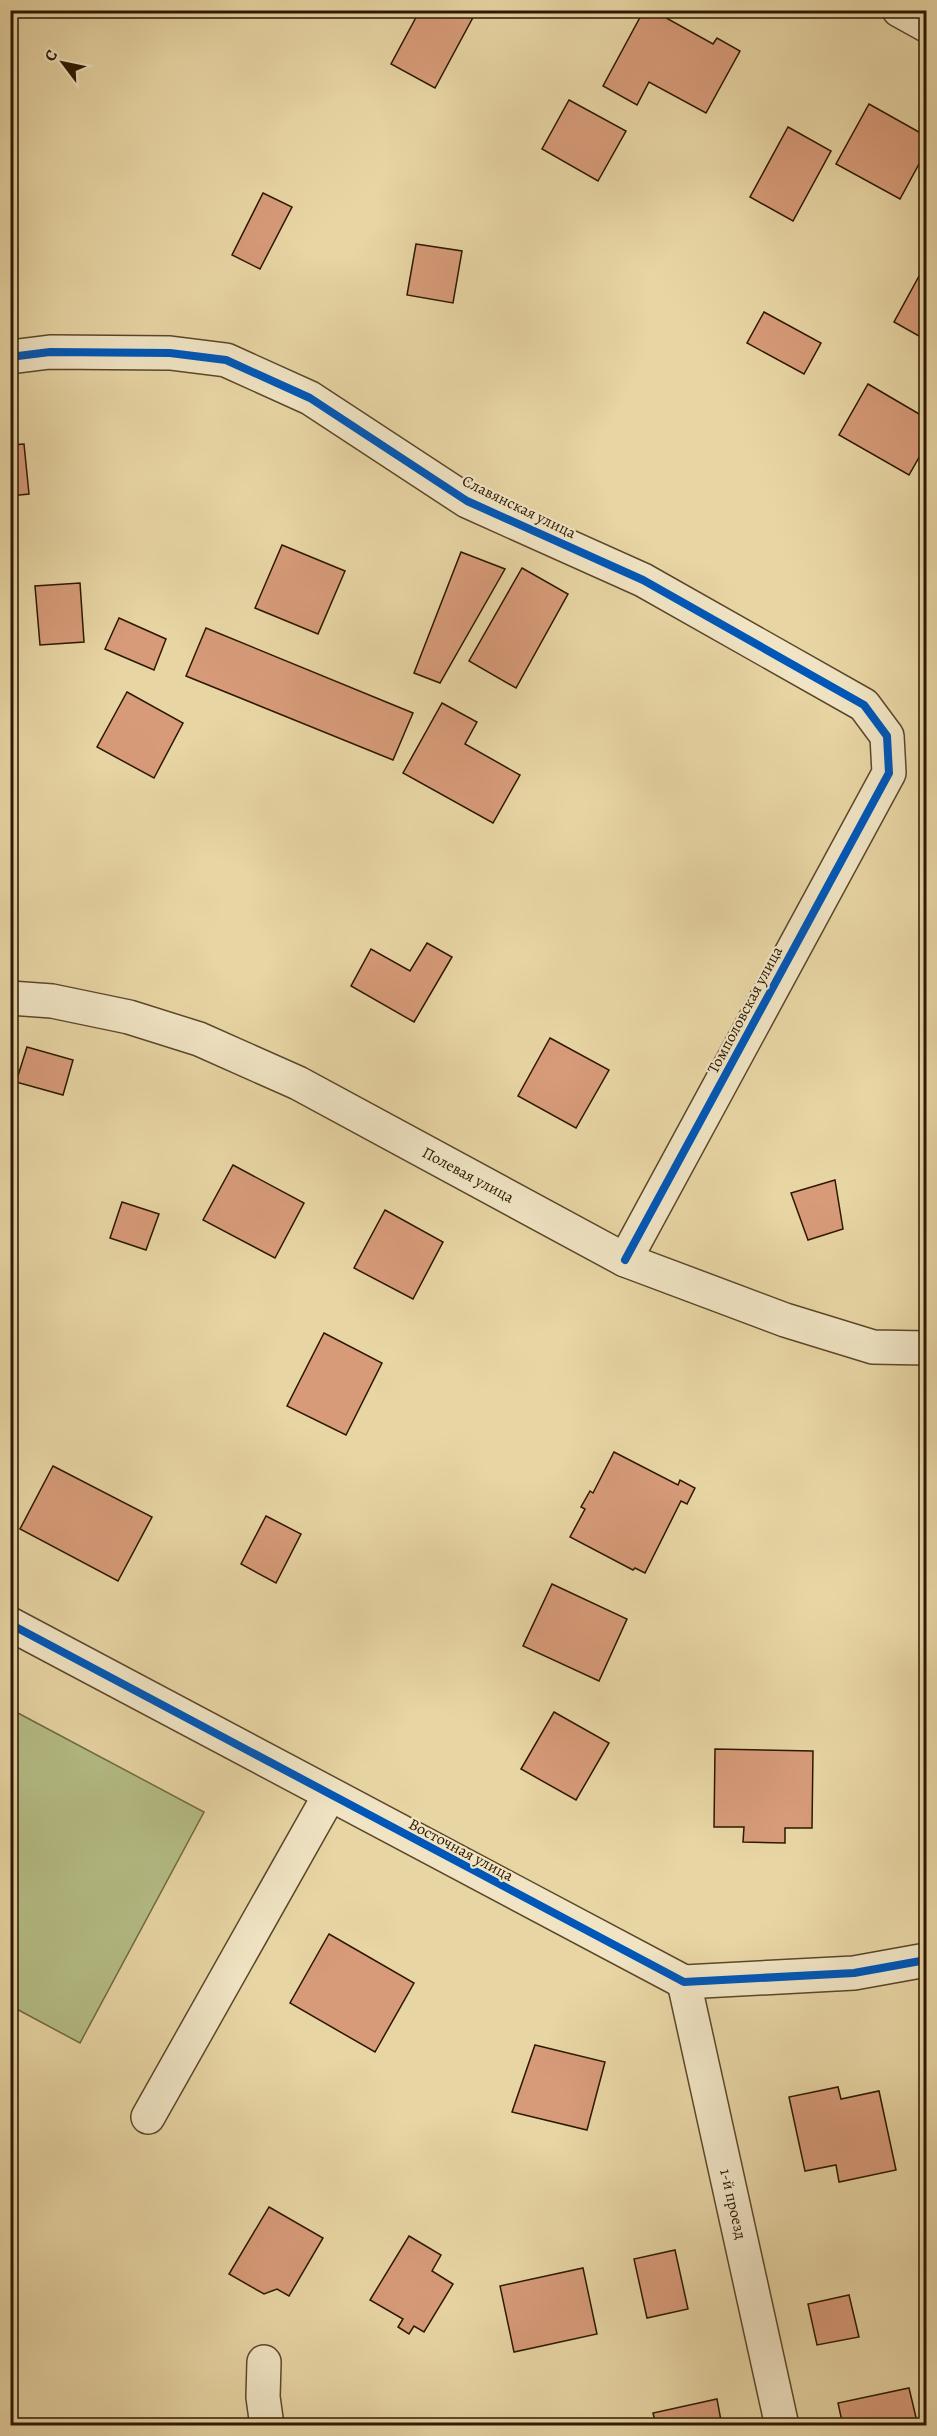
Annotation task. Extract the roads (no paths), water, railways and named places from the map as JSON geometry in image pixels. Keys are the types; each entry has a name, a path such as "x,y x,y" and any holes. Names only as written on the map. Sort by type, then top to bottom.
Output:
{"street":[{"path":"899,10 927,25"},
{"name":"Славянская улица","path":"10,357 50,352 170,353 226,360 310,398 467,501 643,580 864,705 888,736 889,772"},
{"name":"Томполовская улица","path":"625,1260 889,772"},
{"name":"Полевая улица","path":"10,998 52,1001 129,1017 199,1040 298,1083 625,1260 784,1320 873,1347 927,1348"},
{"name":"Восточная улица","path":"10,1624 329,1796 684,1982"},
{"path":"148,2117 329,1796"},
{"path":"684,1982 854,1973 927,1959"},
{"name":"1-й проезд","path":"684,1982 782,2426"},
{"path":"264,2362 263,2397 267,2426"}]}
